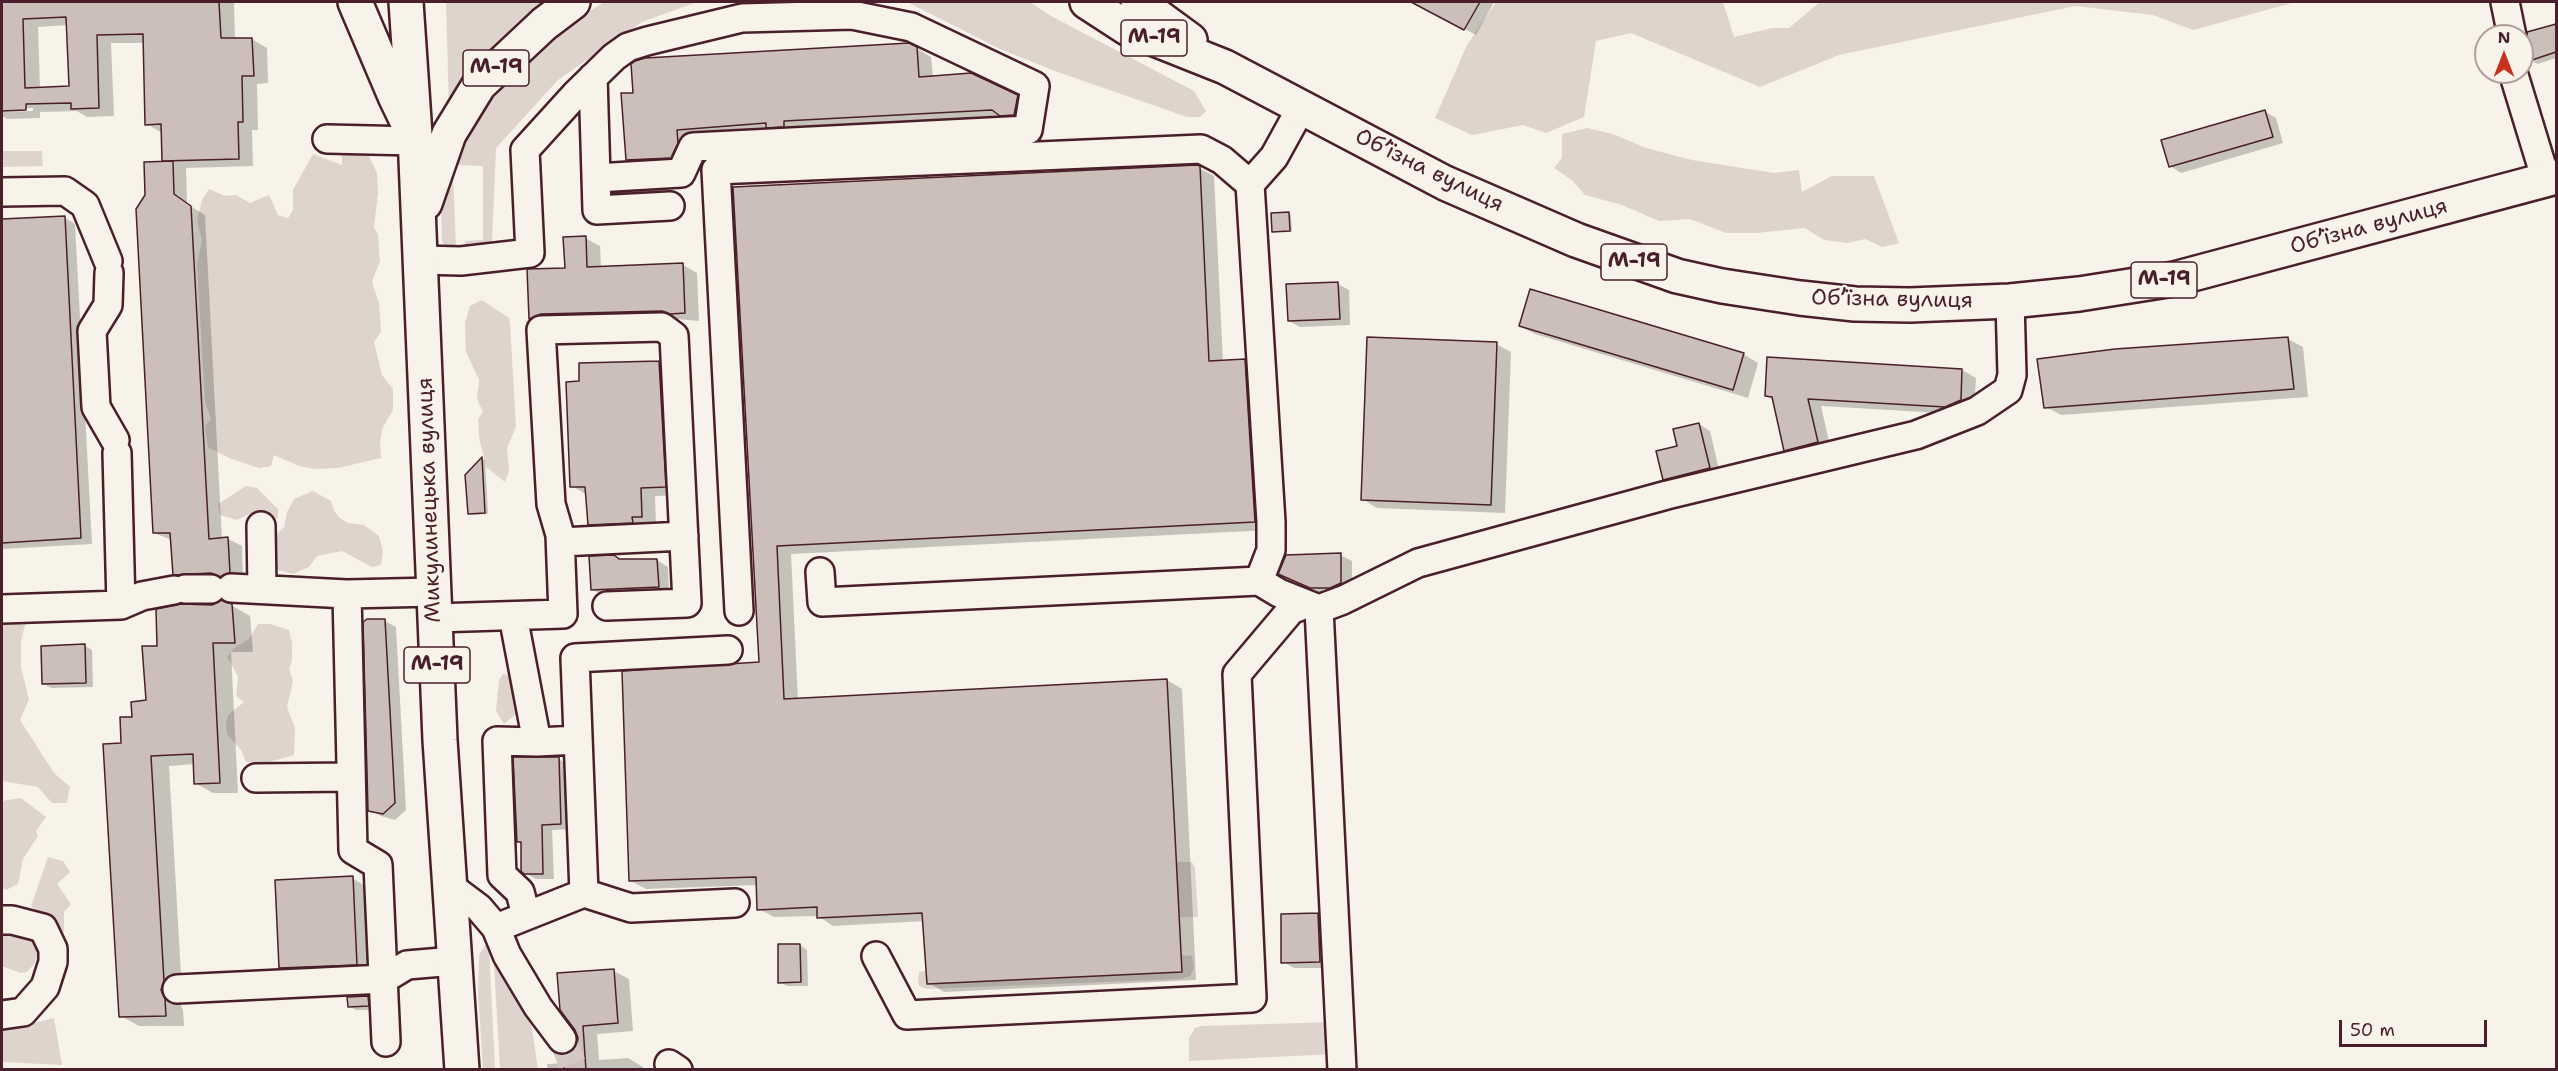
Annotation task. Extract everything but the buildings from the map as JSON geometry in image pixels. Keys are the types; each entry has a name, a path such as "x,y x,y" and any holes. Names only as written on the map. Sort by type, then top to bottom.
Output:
{"highway":[{"path":"355,2 414,138"},
{"name":"Микулинецька вулиця","path":"406,2 420,260 440,740 462,1070"},
{"name":"М-19","path":"418,222 450,134 479,85 544,24 573,2"},
{"name":"М-19","path":"1088,2 1127,28 1225,67"},
{"name":"М-19","path":"1138,2 1225,67"},
{"name":"Обʼїзна вулиця","path":"1225,67 1445,183 1576,240 1677,276 1761,292 1855,303 1919,305 2010,301 2079,294 2174,279 2551,178"}],"lane":[{"path":"2505,2 2510,24"},
{"path":"420,260 460,261 530,253 525,150 593,77 628,47 742,18 852,15 911,27 1035,86 1029,130 693,147 681,173 596,178"},
{"path":"593,77 597,210 670,206"},
{"path":"2517,84 2551,178"},
{"path":"1250,184 1274,157 1301,108"},
{"path":"327,139 414,138"},
{"path":"739,611 716,170 1201,149 1222,160 1250,184 1271,522 1271,550 1259,581"},
{"path":"2,192 65,191 85,205 109,267 108,306 92,331 96,407 116,446 121,605"},
{"path":"876,956 907,1015 1252,998 1237,674 1291,610 1343,600 1418,563 1656,498 1916,435 1977,411 2008,390 2012,375 2010,301"},
{"path":"2,609 121,605 142,596 200,589 262,588 347,594 513,616 563,614 561,542 551,504 541,330 662,327 674,336 687,603 607,606"},
{"path":"261,526 262,588"},
{"path":"561,542 684,536"},
{"path":"820,572 822,602 1259,581 1279,594 1312,607"},
{"path":"347,594 353,850 378,865 386,1042"},
{"path":"1312,607 1342,1070"},
{"path":"513,616 537,742"},
{"path":"585,893 574,657 728,650"},
{"path":"525,915 520,892 502,874 497,741 578,740"},
{"path":"256,778 351,777"},
{"path":"451,887 479,908 496,928 507,955 538,1006 562,1039"},
{"path":"496,928 585,893 631,908 735,903"},
{"path":"2,920 12,920 43,928 53,949 53,962 45,987 23,1012 2,1015"},
{"path":"177,989 384,979 407,965 454,961"}],"shaded area":[{"path":"446,2 549,2 449,110"},
{"path":"604,2 697,2 642,22 558,80 496,148 492,241 514,241 508,248 466,251 465,241 483,240 483,166 457,165 455,148 482,107 504,81 566,26"},
{"path":"907,2 1030,2 1051,16 1194,91 1206,111 1200,117 1187,117 1055,71 1000,49"},
{"path":"1496,2 1723,2 1734,37 1772,28 1789,28 1820,2 2296,2 2193,30 2153,15 2075,6 1839,55 1760,87 1631,33 1596,41 1584,117 1546,133 1523,125 1472,135 1435,118 1467,45"},
{"path":"1587,128 1613,134 1646,148 1692,160 1774,173 1799,170 1802,192 1832,176 1874,176 1899,243 1882,247 1865,239 1848,243 1824,240 1805,228 1757,233 1726,233 1690,219 1659,221 1622,205 1585,195 1573,181 1554,168 1562,158 1562,134"},
{"path":"358,144 368,154 377,173 378,193 374,227 378,235 380,261 372,282 379,303 381,332 374,342 382,375 393,389 393,410 383,427 380,441 381,458 338,468 314,469 299,466 274,455 271,466 259,468 229,458 208,447 205,426 211,419 205,402 197,264 202,241 197,220 202,200 209,189 225,196 236,195 250,203 269,195 278,215 288,218 293,210 293,190 313,154 342,165 342,150"},
{"path":"2,151 42,151 43,166 2,167"},
{"path":"449,165 453,179 456,248 446,247 442,242 441,199"},
{"path":"482,300 509,318 510,323 516,427 507,448 509,471 505,482 486,467 479,437 478,419 483,412 477,399 479,380 466,352 465,323 470,306"},
{"path":"246,486 257,488 278,509 278,518 267,524 258,514 249,514 237,520 220,515 218,504"},
{"path":"313,491 331,501 334,511 340,518 348,523 364,525 379,536 383,551 381,565 372,567 342,551 317,556 309,567 293,574 274,569 269,542 284,527 287,512 294,499"},
{"path":"2,614 26,621 21,641 21,668 29,699 20,720 54,773 70,787 67,803 52,803 38,787 2,781"},
{"path":"258,624 270,624 289,630 292,661 289,669 293,681 287,707 295,728 294,755 269,762 246,762 241,750 227,734 228,715 244,702 236,696 238,676 227,657 234,648 249,639"},
{"path":"503,674 515,676 517,703 516,714 504,724 496,711 499,680"},
{"path":"21,798 46,817 36,831 38,836 23,859 18,884 6,890 2,888 2,801"},
{"path":"48,857 63,861 70,872 57,884 71,904 64,912 64,931 58,941 47,922 31,906"},
{"path":"1176,862 1192,862 1195,868 1198,917 1179,917"},
{"path":"2,929 36,935 40,947 35,963 27,972 21,973 2,966"},
{"path":"486,944 489,948 495,1069 483,1069 478,990 479,955"},
{"path":"1181,955 1192,956 1194,968 1190,976 1180,979 927,989 920,987 918,983 919,972 927,970 928,984 1181,972"},
{"path":"497,964 510,990 531,1022 538,1069 500,1069 494,965"},
{"path":"54,1018 62,1065 2,1062 2,1028 11,1029"},
{"path":"1334,1022 1336,1054 1189,1061 1189,1038 1195,1028 1201,1026"}],"tunnel":[{"path":"562,1039 575,1070"}]}
